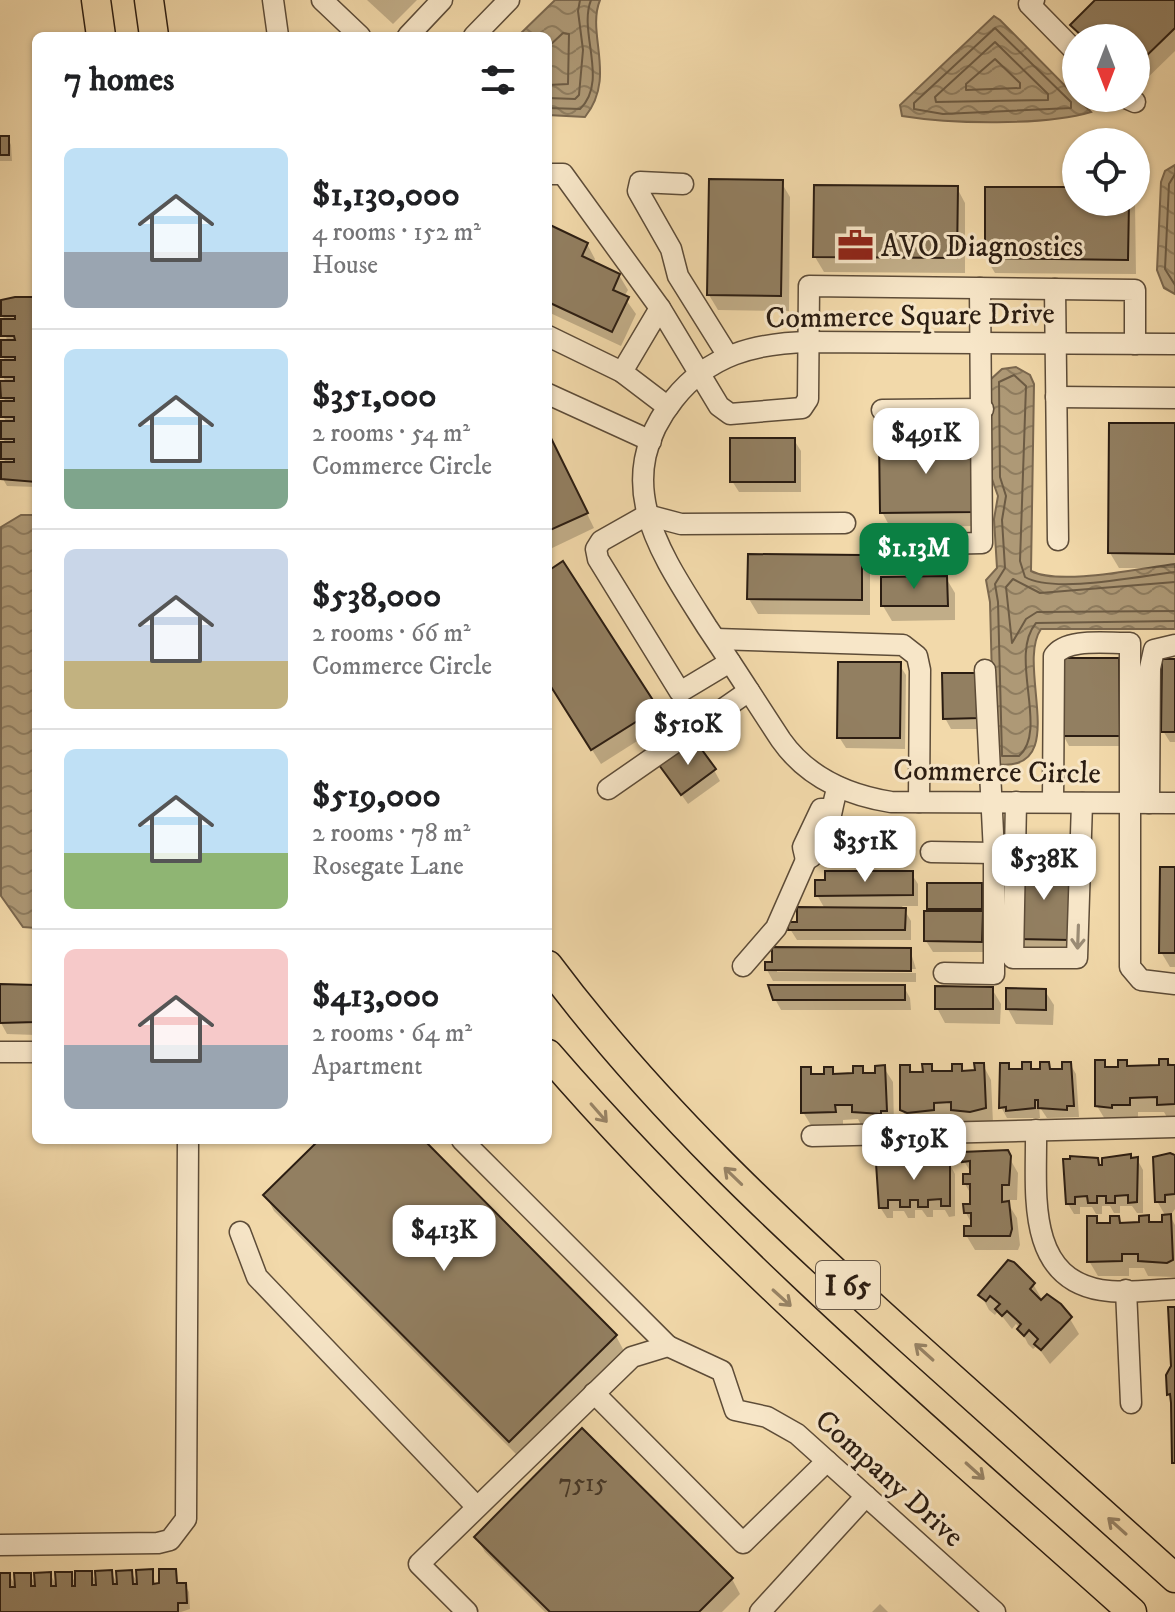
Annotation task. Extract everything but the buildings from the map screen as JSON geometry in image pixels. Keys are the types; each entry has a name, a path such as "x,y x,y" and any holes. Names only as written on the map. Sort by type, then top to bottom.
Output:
{"highway":[{"path":"96,0 100,32"},
{"path":"149,0 153,32"},
{"name":"I 65","path":"552,970 658,1100 735,1179 1175,1578"},
{"name":"I 65","path":"552,1059 616,1133 766,1284 1132,1612"}],"street":[{"path":"273,0 277,32"},
{"path":"322,0 356,32"},
{"path":"412,32 442,0"},
{"path":"478,32 509,0"},
{"path":"1034,0 1029,4 1062,38"},
{"path":"552,174 563,174 660,308 719,406 730,414 802,408 808,399 809,286 1135,290 1135,344"},
{"path":"683,184 640,182 638,191 671,249 678,276 728,356"},
{"path":"891,545 982,543 980,288"},
{"path":"1055,289 1058,540"},
{"path":"622,372 660,308"},
{"path":"552,338 622,372 668,407"},
{"name":"Commerce Square Drive","path":"646,507 646,463 651,441 668,407 699,373 728,356 764,344 1175,344"},
{"path":"552,396 651,441"},
{"path":"1056,397 1175,398"},
{"path":"882,410 983,409"},
{"path":"730,662 680,692 598,559 596,549 601,541 646,507 681,524 845,523"},
{"name":"Commerce Circle","path":"646,507 661,555 789,752 811,771 838,787 866,798 919,802 1175,803"},
{"path":"716,639 880,642 903,645 910,650 917,656 920,670 919,802"},
{"path":"1053,802 1054,656 1058,649 1071,645 1130,643 1141,803"},
{"path":"1175,645 1154,650 1150,668 1130,967 1141,980 1175,984"},
{"path":"944,973 994,974 994,853 985,670"},
{"path":"608,789 749,691"},
{"path":"743,966 776,928 806,860 803,847 821,809 829,809 838,787"},
{"path":"1016,802 1013,958 1077,958 1082,803"},
{"path":"931,852 994,853"},
{"path":"0,1052 32,1052"},
{"path":"812,1136 1175,1127"},
{"path":"1036,1130 1038,1222 1048,1255 1068,1277 1086,1287 1175,1289"},
{"path":"0,1545 158,1543 170,1540 186,1519 188,1144"},
{"path":"466,1144 668,1346 632,1357 419,1564 467,1612"},
{"path":"240,1232 257,1277 476,1506"},
{"path":"1126,1290 1131,1403"},
{"name":"Company Drive","path":"668,1346 722,1371 735,1410 767,1417 786,1427 995,1612"},
{"path":"594,1393 743,1543 827,1461"},
{"path":"760,1612 866,1496"}],"water":[{"path":"555,0 600,0 596,27 599,87 585,117 552,115 552,32 522,32"},
{"path":"994,16 1062,83 1062,112 1091,112 1023,122 946,121 902,116 900,105"},
{"path":"1175,165 1175,294 1164,288 1157,270 1161,182 1165,171"},
{"path":"1016,367 1030,375 1034,384 1031,571 1061,577 1175,564 1175,629 1041,629 1035,646 1034,667 1037,736 1031,753 1018,763 995,764 990,602 986,580 997,568 994,519 998,496 992,479 990,380 1002,369"},
{"path":"21,515 32,515 32,928 23,927 1,896 1,527"}],"place":[{"name":"AVO Diagnostics","path":"855,246"}]}
